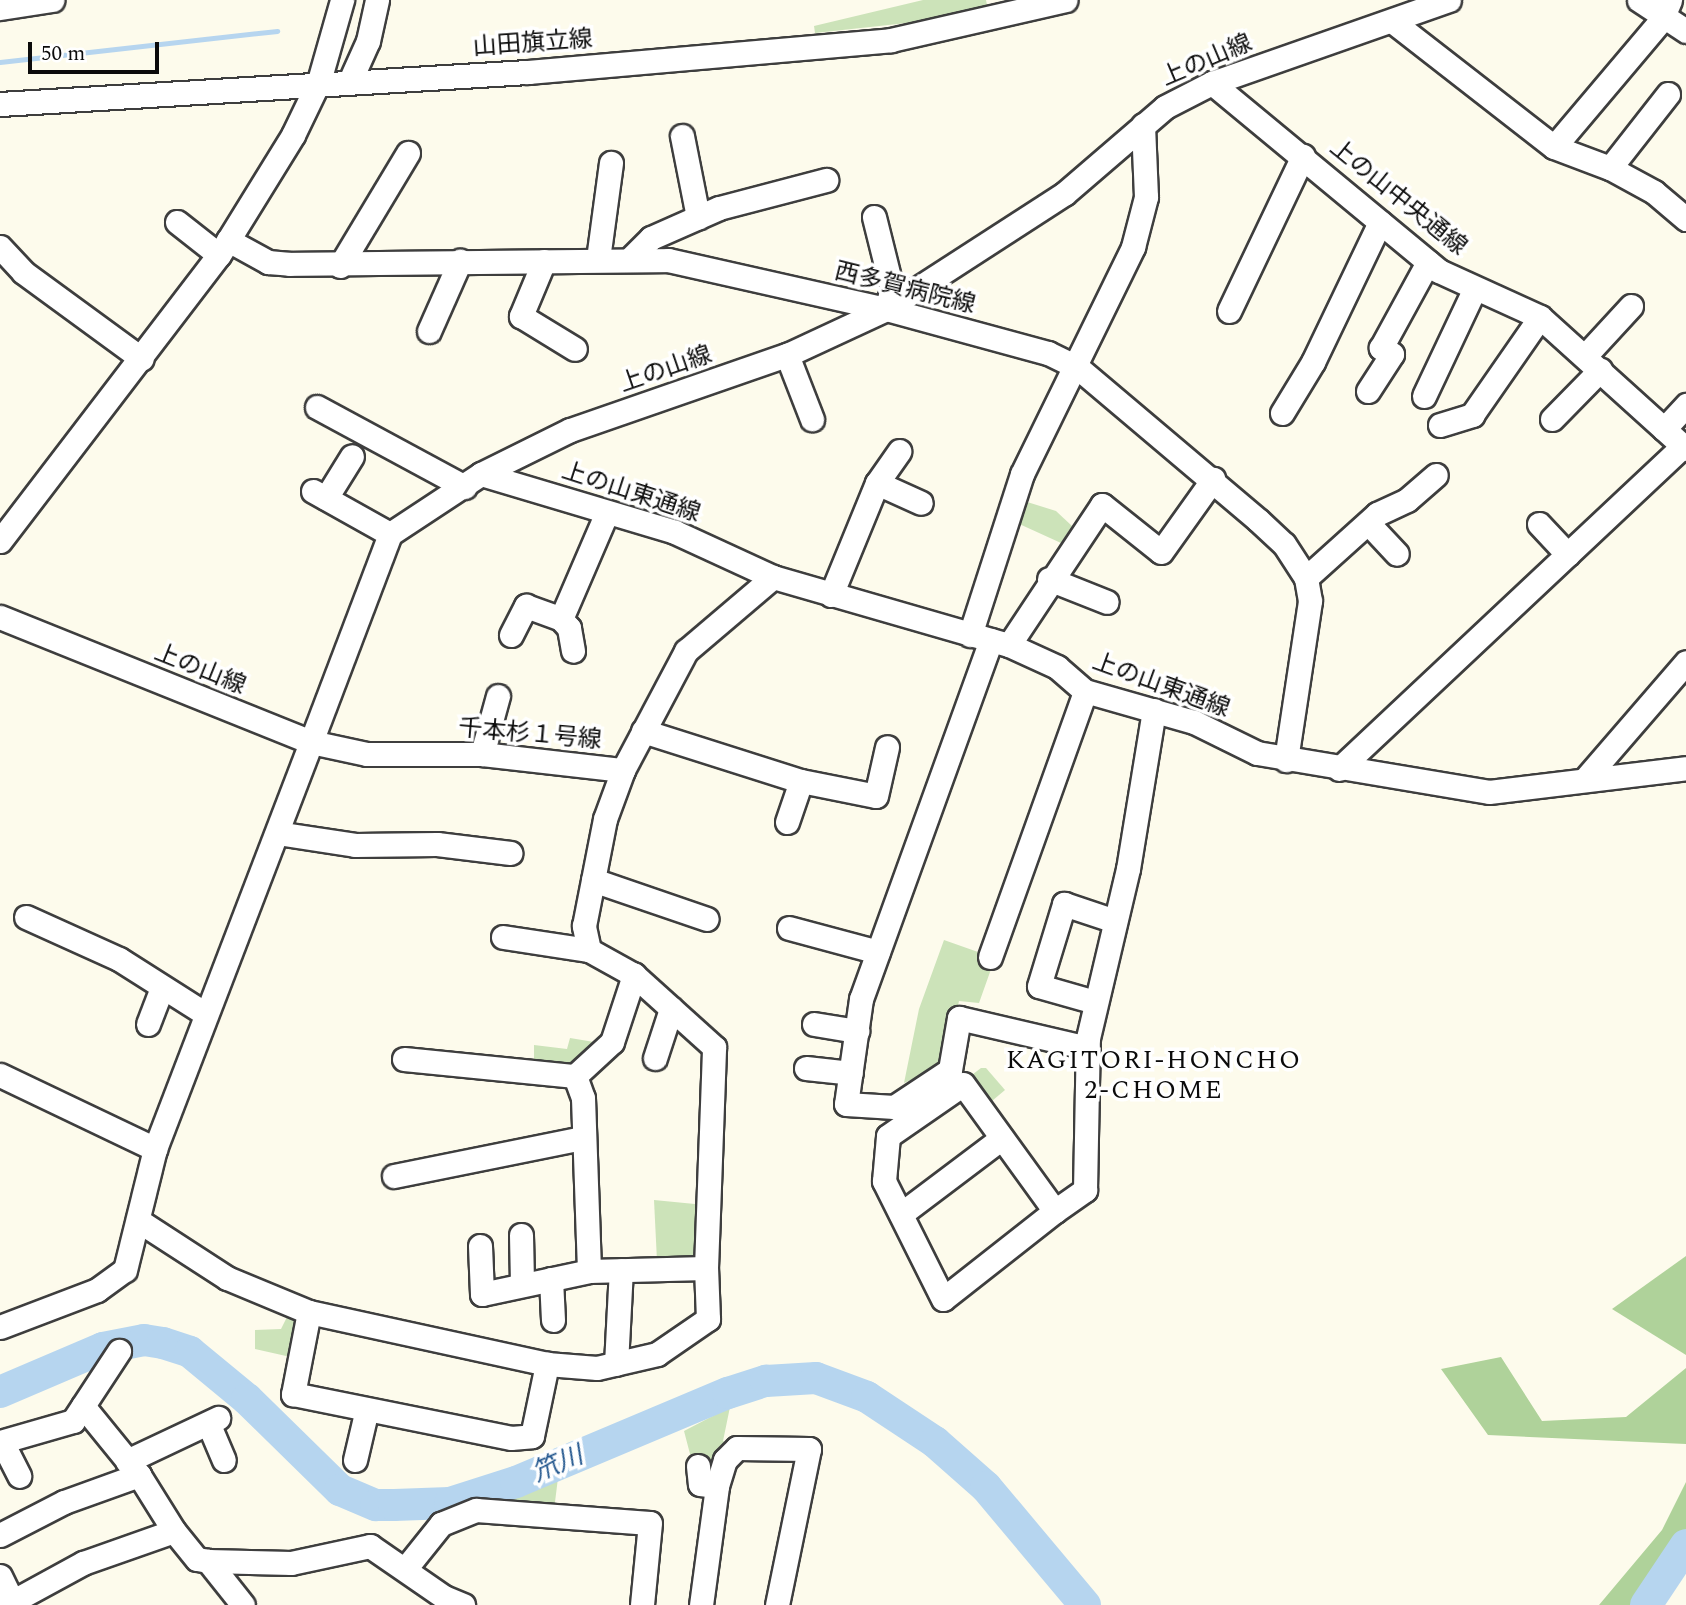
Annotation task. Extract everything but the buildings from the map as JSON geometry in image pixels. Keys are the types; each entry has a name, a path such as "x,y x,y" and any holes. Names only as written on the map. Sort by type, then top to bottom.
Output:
{"street":[{"path":"0,8 52,0"},
{"path":"0,541 142,359 223,247 293,135 319,82 342,0"},
{"path":"350,81 368,41 377,0"},
{"name":"山田旗立線","path":"0,104 319,82 528,72 891,40 1065,0"},
{"name":"上の山線","path":"390,534 473,480 570,430 787,355 886,309 1064,194 1165,107 1212,83 1449,0"},
{"path":"1639,0 1666,9 1686,31"},
{"path":"1554,147 1666,9"},
{"path":"1392,21 1554,147 1611,168 1654,192 1686,219"},
{"name":"上の山中央通線","path":"1212,83 1428,262 1475,288 1540,317 1685,447"},
{"path":"1611,168 1668,94"},
{"path":"1088,1048 959,1017 950,1070 894,1107 846,1104 861,999 990,640 1022,474 1077,367 1133,247 1146,197 1143,125"},
{"path":"682,136 698,217"},
{"path":"340,266 408,153"},
{"path":"1229,311 1303,156"},
{"path":"598,259 611,163"},
{"path":"632,257 651,238 698,217 826,180"},
{"path":"874,217 892,289 886,309"},
{"name":"西多賀病院線","path":"177,222 223,247 268,262 340,266 632,257 668,260 886,309 1048,353 1077,367 1213,479 1284,544 1306,578 1310,601 1286,760"},
{"path":"1282,413 1313,362 1380,222"},
{"path":"0,247 23,272 142,359"},
{"path":"429,331 460,261"},
{"path":"544,261 521,316 575,349"},
{"path":"1368,391 1392,354 1381,348 1428,262"},
{"path":"1424,396 1475,288"},
{"path":"1552,419 1630,306"},
{"path":"1440,425 1472,415 1540,317"},
{"path":"787,355 812,419"},
{"path":"1664,429 1686,405"},
{"name":"上の山東通線","path":"317,407 473,480 607,512 675,532 773,577 990,640 1057,667 1085,691 1194,722 1257,753 1339,769 1489,792 1586,778 1686,768"},
{"path":"1339,769 1685,447"},
{"path":"831,595 877,482 899,451"},
{"path":"0,1327 97,1290 125,1270 155,1149 204,1013 390,534 319,494 352,456"},
{"path":"1306,578 1368,523 1436,475"},
{"path":"990,640 1049,579 1102,505 1161,552 1213,479"},
{"path":"877,482 921,503"},
{"path":"561,619 607,512"},
{"path":"1368,523 1397,554"},
{"path":"1539,524 1568,555"},
{"name":"千本杉１号線","path":"311,743 366,754 482,754 580,762 624,770 686,651 773,577"},
{"path":"1049,579 1107,602"},
{"path":"511,635 526,606 561,619 569,628 573,651"},
{"name":"上の山線","path":"0,617 311,743"},
{"path":"1586,778 1686,662"},
{"path":"990,957 1085,691"},
{"path":"482,754 498,696"},
{"path":"1055,1211 963,1084 888,1136 884,1181 943,1299 1085,1190 1088,1048 1112,920 1128,869 1154,710"},
{"path":"643,731 801,782 876,796 887,747"},
{"path":"589,950 584,926 605,819 624,770"},
{"path":"787,822 801,782"},
{"path":"276,832 355,845 437,844 510,853"},
{"path":"593,880 707,919"},
{"path":"1095,1002 1040,985 1064,904 1112,920"},
{"path":"26,917 119,958 204,1013"},
{"path":"789,928 878,952"},
{"path":"139,1220 227,1278 309,1312 547,1364 597,1368 657,1354 708,1319 706,1268 714,1047 634,975 589,950 503,937"},
{"path":"404,1059 575,1076 612,1042 634,975"},
{"path":"148,1024 162,988"},
{"path":"655,1058 671,1009"},
{"path":"814,1024 857,1031"},
{"path":"806,1068 851,1073"},
{"path":"0,1075 155,1149"},
{"path":"575,1076 583,1098 582,1138 589,1271"},
{"path":"394,1176 582,1138"},
{"path":"901,1214 1002,1138"},
{"path":"521,1236 522,1284"},
{"path":"480,1246 482,1294 589,1271 706,1268"},
{"path":"616,1364 621,1270"},
{"path":"551,1279 553,1320"},
{"path":"309,1312 293,1394 511,1438 532,1436 547,1364"},
{"path":"19,1476 1,1442 73,1420 119,1351"},
{"path":"83,1406 133,1468 174,1531 197,1559 208,1562 291,1563 370,1546 450,1602"},
{"path":"355,1460 367,1409"},
{"path":"0,1535 133,1468 214,1422 224,1460"},
{"path":"701,1605 717,1486 725,1460 737,1448 808,1450 778,1605"},
{"path":"698,1466 700,1484 717,1486"},
{"path":"405,1569 441,1524 476,1510 650,1523 642,1605"},
{"path":"0,1576 11,1604 83,1563 174,1531"},
{"path":"208,1562 243,1605"}],"green space":[{"path":"923,0 986,0 987,5 925,21 815,33 814,26"},
{"path":"1024,501 1056,511 1072,526 1061,543 1015,522"},
{"path":"944,940 995,958 979,1003 959,1001 946,1064 904,1083 919,1009"},
{"path":"570,1038 594,1042 574,1066 534,1061 534,1045 567,1049"},
{"path":"981,1068 986,1068 1005,1090 986,1106 964,1081"},
{"path":"654,1200 705,1205 702,1261 657,1261"},
{"path":"1686,1256 1686,1355 1612,1309"},
{"path":"289,1313 302,1319 295,1358 255,1349 255,1330 281,1329"},
{"path":"1501,1357 1542,1421 1626,1417 1686,1368 1686,1444 1488,1435 1441,1369"},
{"path":"730,1407 723,1441 730,1445 706,1475 701,1462 690,1454 684,1431"},
{"path":"547,1478 558,1478 554,1510 496,1505 497,1493"},
{"path":"1686,1482 1686,1567 1656,1605 1599,1605 1662,1530"}],"waterway":[{"path":"0,62 277,31"},
{"name":"笊川","path":"0,1392 103,1348 144,1340 163,1343 190,1352 247,1399 340,1490 376,1505 394,1505 450,1503 516,1482 728,1393 766,1381 816,1378 867,1397 935,1442 986,1487 1085,1605"},
{"name":"笊川","path":"1646,1605 1686,1545"}],"district":[{"name":"KAGITORI-HONCHO 2-CHOME","path":"1154,1076"}]}
